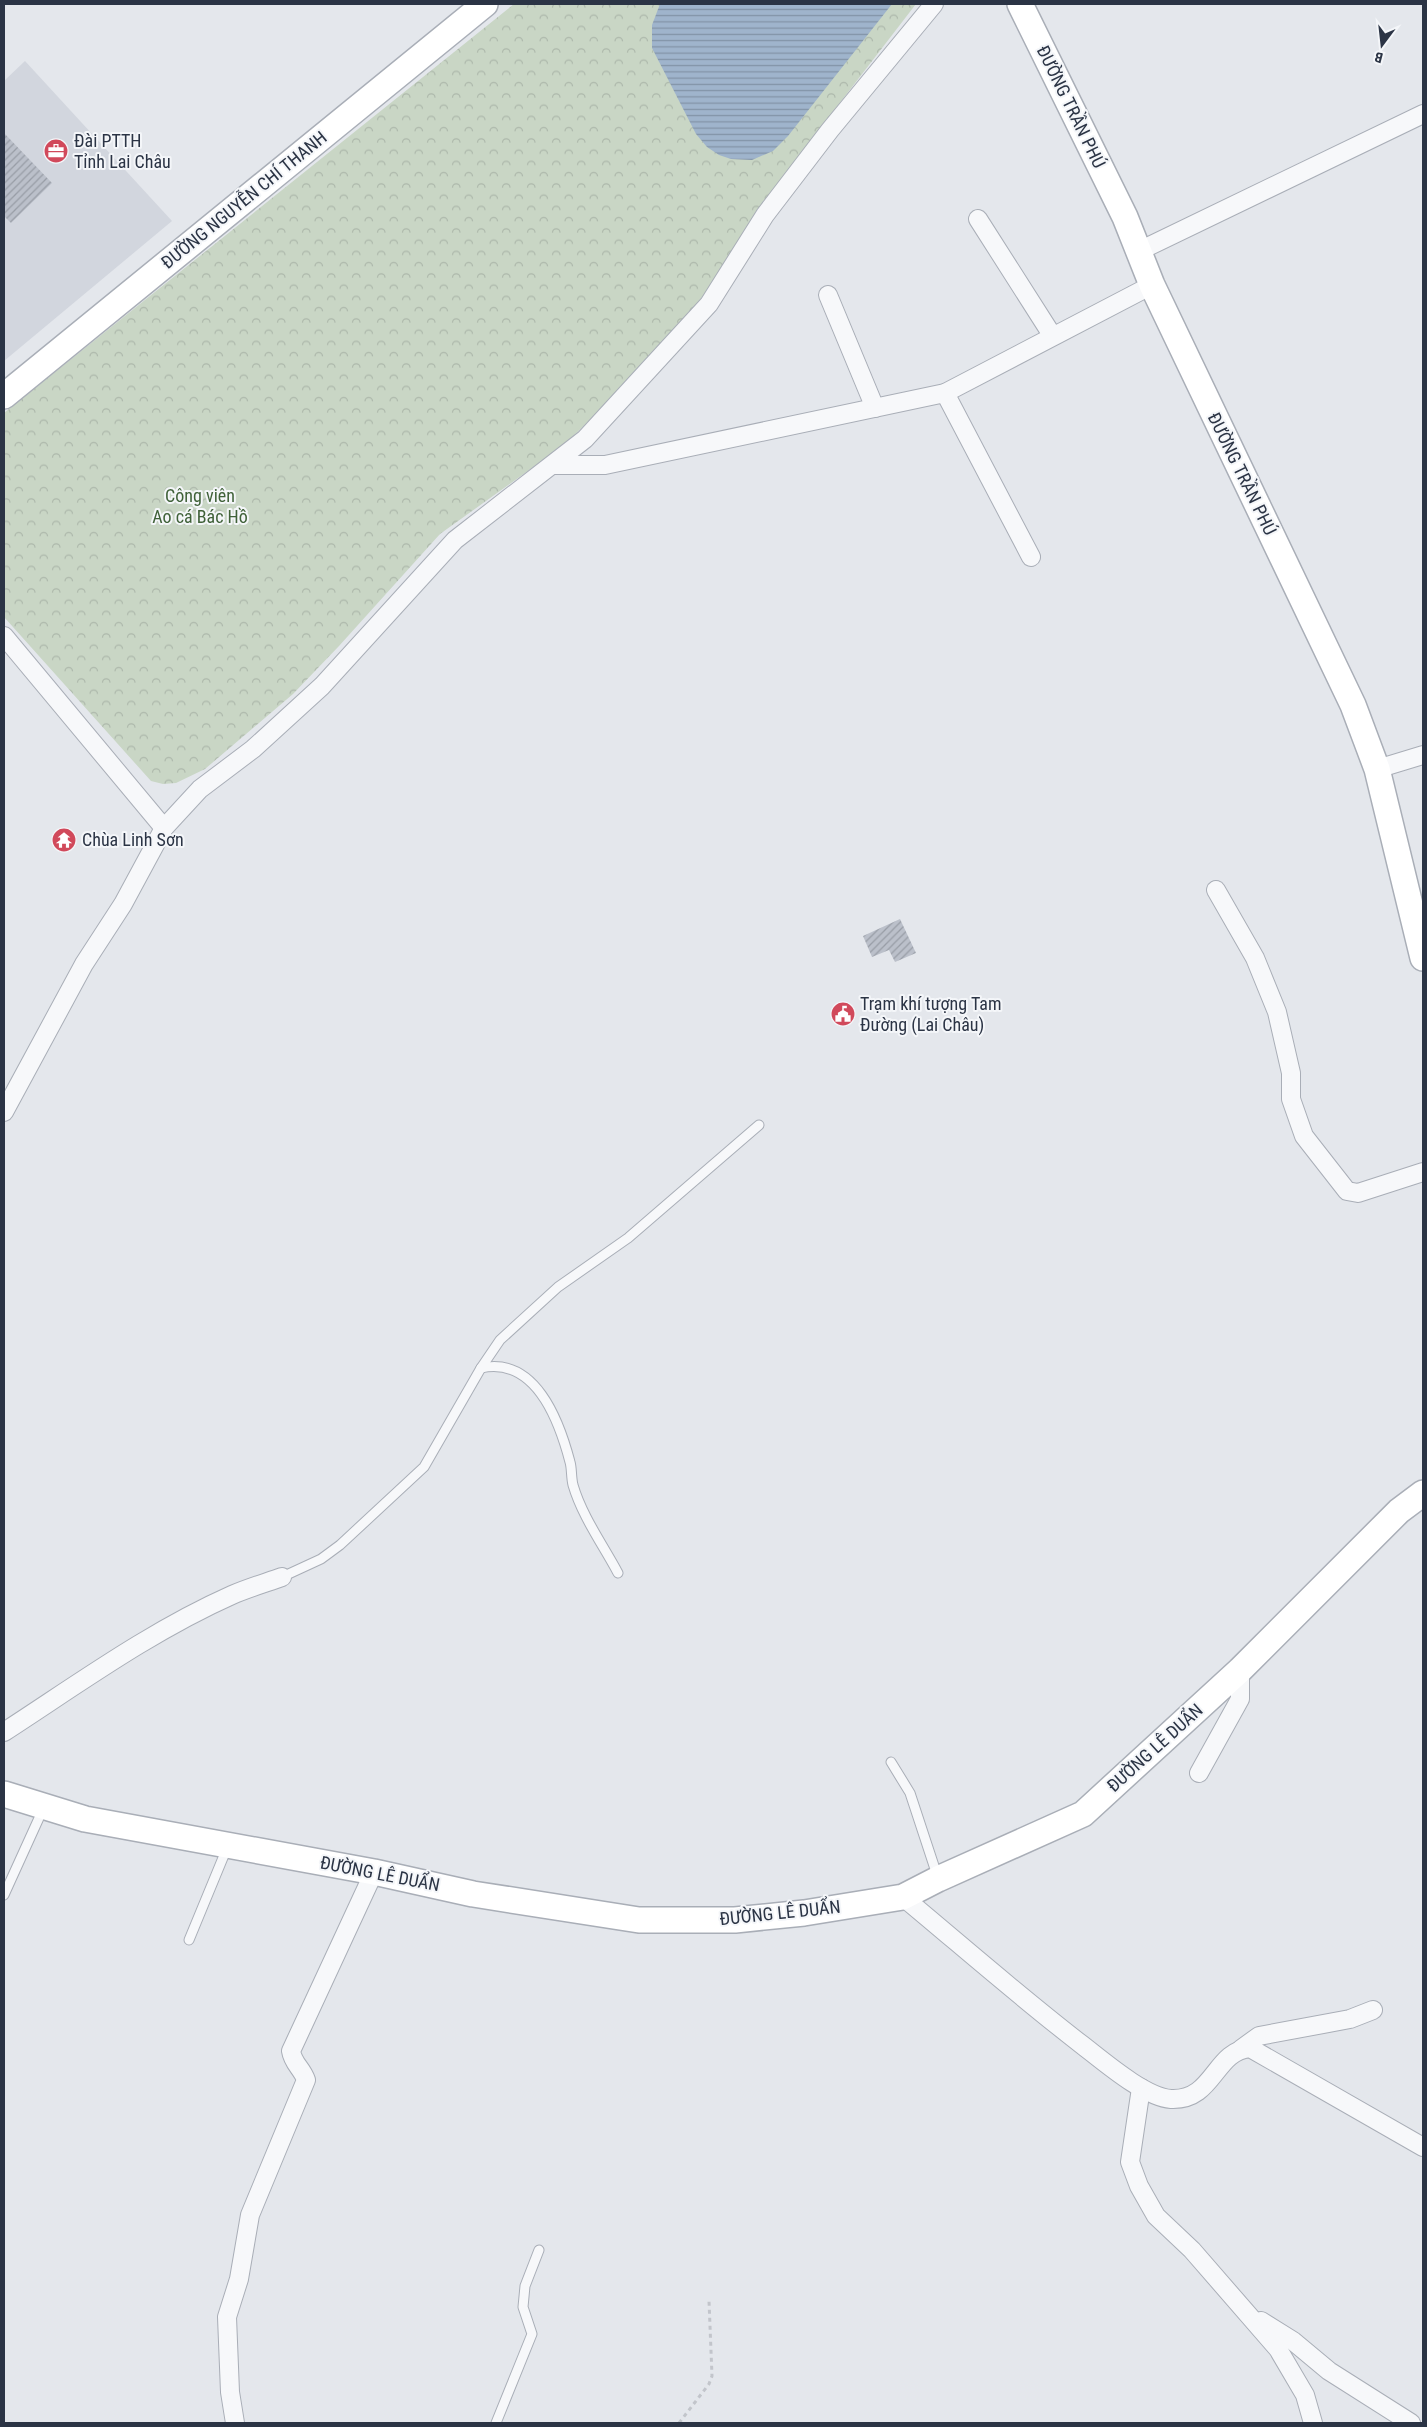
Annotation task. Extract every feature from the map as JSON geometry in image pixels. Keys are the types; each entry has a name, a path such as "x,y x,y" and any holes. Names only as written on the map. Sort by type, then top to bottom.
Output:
{"street":[{"name":"ĐƯỜNG NGUYỄN CHÍ THANH","path":"4,396 485,4"},
{"path":"4,1112 84,964 122,904 164,828 200,789 252,749 322,686 455,540 494,508 554,466 585,439 709,304 771,207 830,130 934,4"},
{"name":"ĐƯỜNG TRẦN PHÚ","path":"1020,4 1125,217 1152,285 1353,705 1377,769 1423,958"},
{"path":"1139,251 1423,114"},
{"path":"978,219 1052,335"},
{"path":"554,466 605,466 945,392 1052,335 1152,285"},
{"path":"828,295 876,408"},
{"path":"945,392 1031,557"},
{"path":"4,636 164,828"},
{"path":"1377,769 1423,755"},
{"path":"1216,890 1255,958 1276,1012 1291,1073 1291,1099 1304,1136 1347,1191 1358,1193 1423,1172"},
{"name":"ĐƯỜNG LÊ DUẨN","path":"4,1794 85,1819 374,1872 472,1894 639,1920 735,1920 804,1914 902,1897 1083,1814 1240,1670 1399,1511 1423,1493"},
{"path":"4,1732 90,1674 178,1623 232,1595 282,1577"},
{"path":"1199,1774 1240,1699 1240,1670"},
{"path":"235,2423 230,2392 227,2317 239,2280 250,2215 306,2080 304,2073 293,2061 292,2050 374,1872"},
{"path":"902,1897 1052,2021 1126,2078 1142,2088 1170,2099 1190,2096 1209,2083 1224,2061 1259,2036 1350,2019 1373,2010"},
{"path":"1241,2049 1250,2048 1423,2147"},
{"path":"1142,2088 1130,2162 1139,2186 1156,2216 1192,2250 1278,2349 1305,2396 1313,2423"},
{"path":"1242,2308 1293,2341 1329,2371 1411,2423"}],"lane":[{"path":"282,1577 321,1559 340,1545 424,1467 481,1368 500,1340 558,1287 628,1238 759,1125"},
{"path":"481,1368 493,1366 509,1368 530,1380 549,1404 570,1463 573,1484 618,1573"},
{"path":"891,1762 910,1793 938,1879"},
{"path":"4,1895 44,1807"},
{"path":"189,1940 228,1845"},
{"path":"496,2423 532,2334 523,2307 525,2286 538,2250"}],"path":[{"path":"679,2423 709,2384 712,2376 709,2301"}],"shaded area":[{"name":"Đài PTTH Tỉnh Lai Châu","path":"25,61 172,221 4,361 4,81"}],"green space":[{"name":"Công viên Ao cá Bác Hồ","path":"514,4 916,4 768,196 706,292 667,342 630,381 564,445 440,534 293,694 205,769 176,783 163,784 151,781 4,617 4,413"}],"water":[{"path":"660,4 892,4 788,136 773,151 752,160 731,159 719,155 707,147 696,134 652,48 652,25"}],"building":[{"path":"4,133 52,183 11,223 4,216"},
{"path":"900,919 916,953 895,962 889,950 872,957 863,936"}],"place":[{"name":"Đài PTTH Tỉnh Lai Châu","path":"56,151"},
{"name":"Chùa Linh Sơn","path":"64,840"},
{"name":"Trạm khí tượng Tam Đường (Lai Châu)","path":"843,1014"}]}
